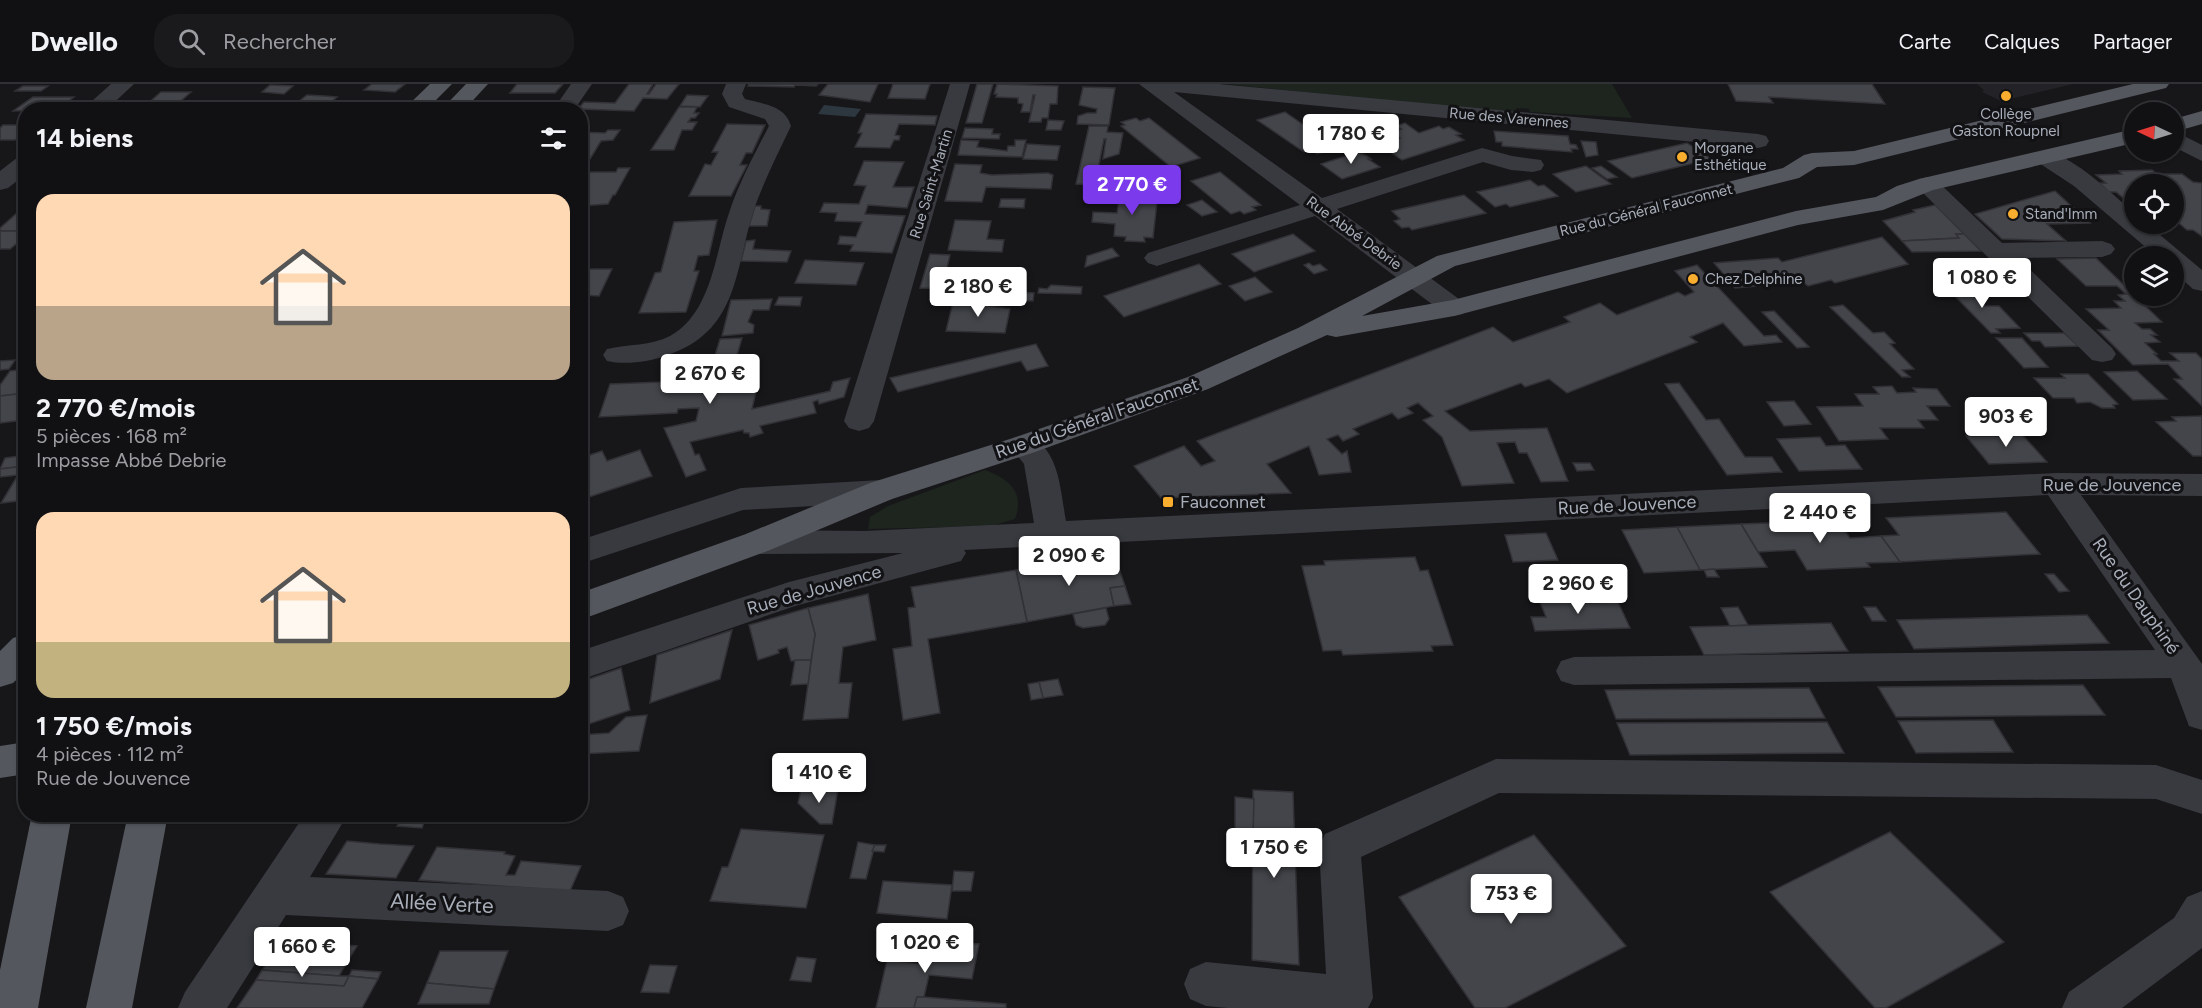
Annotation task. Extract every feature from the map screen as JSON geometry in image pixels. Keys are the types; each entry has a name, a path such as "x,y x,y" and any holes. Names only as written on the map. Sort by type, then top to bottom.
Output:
{"main road":[{"path":"422,102 442,84"},
{"path":"459,102 478,84"},
{"name":"Rue du Général Fauconnet","path":"588,604 758,542 881,491 1024,445 1198,383 1308,334 1446,261 1760,182 1791,173 1812,160 1854,158 2159,84"},
{"path":"2184,125 2202,117"},
{"name":"Rue du Général Fauconnet","path":"1308,334 1454,308 1796,218 1861,209 1883,203 1905,191 1927,184 2124,139"},
{"path":"0,673 18,656"},
{"path":"0,762 18,759"},
{"path":"15,1008 50,822"},
{"path":"109,1008 146,822"}],"street":[{"path":"102,102 124,84"},
{"path":"569,102 582,84"},
{"path":"617,355 643,354 676,345 702,326 712,311 742,208 780,126 778,119 772,114 736,103 732,94 736,84"},
{"name":"Rue Saint-Martin","path":"860,421 960,84"},
{"name":"Rue Abbé Debrie","path":"1149,84 1414,277"},
{"name":"Rue des Varennes","path":"1153,84 1758,141"},
{"path":"2184,132 2202,138"},
{"path":"2184,137 2202,154"},
{"path":"1157,258 1482,155 1511,164 1533,165"},
{"path":"2047,158 2082,181 2158,246"},
{"path":"0,183 18,168"},
{"path":"1927,184 2102,354"},
{"path":"1188,221 1213,239"},
{"path":"1996,251 2102,249"},
{"path":"2184,268 2202,283"},
{"path":"1414,277 1454,308"},
{"path":"1024,445 1039,461 1052,532"},
{"name":"Rue de Jouvence","path":"758,542 864,543 2057,484 2202,485"},
{"name":"Rue du Dauphiné","path":"2057,484 2184,664 2202,715"},
{"name":"Rue du Général Fauconnet","path":"588,549 741,499 881,491"},
{"name":"Rue de Jouvence","path":"588,663 789,595 925,558 1052,532"},
{"path":"1574,670 2184,664"},
{"path":"1206,984 1350,998 1340,847 1497,776 2156,782 2202,798"},
{"path":"201,1008 323,822"},
{"name":"Allée Verte","path":"276,895 608,911"},
{"path":"2085,1008 2189,932 2202,911"}],"shaded area":[{"path":"1226,84 1612,84 1632,118 1530,112 1529,109 1516,108 1516,111 1462,108"},
{"name":"Collège Gaston Roupnel","path":"1977,84 2073,84 2001,101 1982,92 1984,90"},
{"path":"824,105 861,109 855,117 818,114"},
{"path":"985,470 1008,482 1013,488 1018,501 1015,519 991,526 868,529 870,517 888,506"}],"building":[{"path":"372,84 405,84 395,92 364,90"},
{"path":"517,84 563,84 555,93 510,93"},
{"path":"629,84 653,84 647,94 649,94 656,84 679,84 667,99 643,98 634,111 588,109 588,102 615,103"},
{"path":"749,84 818,84 816,86 795,85 794,87 748,86"},
{"path":"828,84 878,84 870,102 819,95"},
{"path":"893,84 930,84 925,99 888,98"},
{"path":"977,84 993,84 982,123 966,123"},
{"path":"997,84 1058,86 1057,104 1050,104 1048,118 1042,118 1041,122 1029,122 1035,95 1033,95 1030,112 1021,112 1023,104 1018,103 1018,98 996,97 997,94 994,94"},
{"path":"1728,84 1872,84 1885,104 1769,97 1773,103 1736,101"},
{"path":"270,85 293,86 284,94 262,92"},
{"path":"23,86 48,86 41,91 15,91"},
{"path":"1083,87 1115,88 1109,125 1077,124 1078,116 1096,113 1097,109 1079,105"},
{"path":"161,92 191,92 180,102 150,102"},
{"path":"307,95 337,97 331,102 298,102"},
{"path":"687,95 708,96 700,107 680,106"},
{"path":"33,97 74,97 67,102 26,102"},
{"path":"679,107 697,107 694,113 699,113 688,122 697,122 692,130 682,130 674,150 651,150"},
{"path":"1285,112 1330,143 1333,142 1341,147 1317,154 1312,150 1304,152 1257,120"},
{"path":"866,114 937,116 935,125 899,124 895,135 900,136 899,140 894,140 890,148 855,147 862,133 858,133"},
{"path":"1136,118 1140,121 1149,118 1200,158 1171,167 1121,126 1125,125 1121,122"},
{"path":"1048,120 1064,121 1061,130 1046,130"},
{"path":"1405,123 1419,133 1439,126 1443,129 1449,127 1461,134 1456,135 1464,140 1402,160 1380,145 1400,138 1391,132 1401,129 1395,126"},
{"path":"727,124 765,125 752,153 746,153 740,165 747,165 731,196 689,196 705,164 711,165 718,152 712,152"},
{"path":"3,125 18,125 18,138 15,140 0,140 0,128"},
{"path":"1089,126 1108,126 1107,132 1123,133 1119,154 1103,159 1106,139 1104,139 1095,185 1076,184"},
{"path":"965,128 993,129 992,134 1000,134 999,139 962,138"},
{"path":"608,130 620,130 613,140 601,141 588,159 588,132 605,133"},
{"path":"1494,131 1568,136 1570,144 1576,145 1578,149 1571,149 1572,152 1502,146 1502,142 1496,142"},
{"path":"961,140 979,141 977,147 1007,151 1008,146 1015,146 1015,140 1026,140 1022,157 958,155"},
{"path":"1581,141 1596,142 1598,155 1586,157"},
{"path":"1687,143 1711,159 1632,178 1608,161"},
{"path":"1027,144 1060,146 1057,160 1023,159"},
{"path":"1358,152 1380,167 1342,179 1321,164"},
{"path":"864,161 904,162 893,187 914,187 907,208 868,205 865,214 905,216 892,253 850,251 853,245 838,244 840,236 856,237 862,222 835,221 837,213 820,212 824,203 859,204 866,186 854,185"},
{"path":"955,164 982,165 980,173 992,175 1048,173 1053,175 1051,189 986,187 982,202 945,201"},
{"path":"1586,166 1611,184 1576,192 1553,174"},
{"path":"1601,166 1617,177 1607,179 1592,168"},
{"path":"618,168 630,168 608,204 588,205 588,172 616,172"},
{"path":"2152,170 2157,174 2124,174 2124,199 2116,192 2109,192 2100,183 2106,183 2096,175 2122,174 2119,171"},
{"path":"1100,171 1124,172 1122,187 1097,186"},
{"path":"1220,172 1261,205 1252,207 1256,210 1244,214 1240,211 1231,214 1191,181"},
{"path":"2184,175 2193,182 2202,183 2202,236 2193,230 2184,227"},
{"path":"1530,180 1538,186 1544,185 1558,196 1510,207 1506,204 1495,207 1477,192"},
{"path":"1120,191 1158,193 1153,238 1144,237 1145,242 1125,241 1126,237 1114,236 1115,224 1092,222 1093,212 1117,213"},
{"path":"2055,191 2090,223 2047,224 2066,241 2002,239 1975,214"},
{"path":"1464,195 1486,213 1412,230 1409,227 1402,228 1394,221 1400,219 1392,211"},
{"path":"1001,199 1025,199 1024,208 999,207"},
{"path":"1202,200 1217,212 1202,216 1187,205"},
{"path":"1935,205 1964,234 1956,234 1959,238 1902,241 1883,221 1915,212 1913,210"},
{"path":"755,206 770,210 767,226 749,226"},
{"path":"18,213 18,231 0,231 0,228"},
{"path":"717,220 709,255 698,256 694,271 699,271 686,312 639,313 655,273 661,272 674,222"},
{"path":"955,220 991,221 987,239 1004,240 1002,252 948,250"},
{"path":"0,231 18,231 18,242 10,249 0,249"},
{"path":"1293,234 1315,251 1254,272 1232,254"},
{"path":"1956,234 1964,234 1981,251 1912,252 1902,241 1959,238"},
{"path":"1882,237 1908,264 1835,283 1831,280 1808,286 1803,282 1735,288 1714,263 1778,258 1782,262"},
{"path":"755,240 753,249 791,251 787,262 741,261 746,241"},
{"path":"1112,248 1119,256 1085,267 1087,256"},
{"path":"930,254 950,255 945,276 955,277 952,289 920,288"},
{"path":"2096,258 2124,285 2124,292 2117,286 2086,286 2057,259"},
{"path":"805,260 864,263 856,285 795,283"},
{"path":"1309,263 1313,266 1320,264 1327,270 1314,274 1304,265"},
{"path":"1199,264 1221,284 1124,317 1104,296"},
{"path":"1697,265 1764,336 1776,335 1782,342 1744,346 1723,323 1690,337 1697,342 1567,393 1549,379 1525,387 1521,383 1445,411 1470,431 1547,428 1568,481 1541,482 1527,453 1519,453 1515,442 1497,443 1514,483 1462,486 1442,437 1423,420 1433,416 1418,403 1407,408 1413,413 1398,419 1392,413 1353,429 1359,434 1343,441 1338,435 1327,439 1342,454 1347,451 1351,472 1319,475 1309,446 1267,464 1291,493 1161,498 1134,466 1184,446 1201,466 1215,461 1197,441 1493,327 1513,342 1570,322 1564,317 1600,303 1617,315 1678,292 1685,296 1694,292 1675,271"},
{"path":"588,269 612,269 599,296 588,295"},
{"path":"1255,277 1272,292 1245,301 1229,286"},
{"path":"1961,282 1985,306 1999,306 2020,328 1996,329 2000,333 1991,333 1942,283"},
{"path":"1051,285 1082,287 1081,294 1038,293 1039,288 1047,289"},
{"path":"1003,291 1034,293 1033,301 1001,300"},
{"path":"779,297 802,297 800,306 775,305"},
{"path":"772,299 769,310 753,310 748,322 754,325 753,333 722,336 731,300"},
{"path":"2114,301 2124,301 2124,306 2146,306 2162,322 2135,323 2142,329 2150,329 2157,335 2151,335 2160,342 2145,343 2161,361 2179,361 2170,353 2196,353 2202,359 2202,406 2174,379 2182,379 2168,364 2133,365 2098,330 2109,330 2086,309 2121,308"},
{"path":"953,302 989,304 989,306 1010,309 1005,333 946,331"},
{"path":"1843,305 1873,333 1884,332 1895,343 1890,344 1914,369 1902,370 1910,377 1902,377 1830,307"},
{"path":"1774,311 1809,347 1797,348 1762,312"},
{"path":"2024,333 2064,333 2078,346 2045,347 2040,341 2032,341"},
{"path":"742,338 733,369 746,369 744,379 732,379 729,390 757,388 752,409 830,391 833,382 850,378 844,397 819,404 818,400 813,402 816,413 760,426 763,433 750,437 749,433 744,433 743,430 690,442 695,455 699,454 706,470 686,477 664,428 696,421 699,408 678,409 677,413 599,417 610,384 687,381 685,385 706,385 720,339"},
{"path":"1996,338 2022,338 2048,367 2024,368"},
{"path":"1036,344 1048,366 1027,371 1021,361 898,392 890,378"},
{"path":"15,360 9,369 0,370 0,361"},
{"path":"18,370 18,394 0,396 0,385 10,371"},
{"path":"2137,371 2167,399 2133,400 2104,372"},
{"path":"2061,374 2088,374 2118,404 2113,405 2115,408 2102,408 2090,402 2077,403 2074,398 2053,398 2034,378 2065,378"},
{"path":"1679,383 1706,420 1719,419 1745,457 1772,457 1782,472 1727,475 1665,384"},
{"path":"1892,386 1897,393 1916,392 1913,388 1937,389 1950,406 1927,406 1938,420 1918,420 1924,428 1880,428 1888,439 1839,441 1817,407 1863,406 1855,394 1879,394 1873,387"},
{"path":"18,394 18,421 0,423 0,396"},
{"path":"1794,401 1811,424 1784,426 1767,402"},
{"path":"2202,416 2202,456 2193,456 2156,422 2176,421 2172,417"},
{"path":"2018,430 2047,462 1989,464 1966,436 1999,436 1995,431"},
{"path":"1820,437 1826,446 1845,445 1862,469 1799,471 1777,439"},
{"path":"640,450 652,476 588,497 588,456 602,451 607,461"},
{"path":"18,456 18,467 0,469 5,458"},
{"path":"1573,463 1590,463 1594,470 1577,471"},
{"path":"18,467 18,475 0,477 0,469"},
{"path":"18,475 18,501 1,503"},
{"path":"2006,512 2040,554 1900,562 1881,536 1899,535 1886,518"},
{"path":"1838,520 1850,538 1881,536 1900,562 1867,563 1870,567 1807,570 1795,550 1758,552 1741,524"},
{"path":"1741,524 1767,567 1700,570 1677,527"},
{"path":"1677,527 1700,570 1644,573 1622,530"},
{"path":"1546,533 1558,560 1513,562 1505,535"},
{"path":"1114,554 1125,586 1110,588 1114,606 1027,622 1016,570"},
{"path":"1415,557 1420,571 1428,570 1453,645 1431,646 1433,651 1343,655 1341,650 1323,651 1302,566 1325,565 1324,561"},
{"path":"1714,569 1719,577 1707,577 1704,570"},
{"path":"1016,570 1027,622 928,639 940,713 903,720 893,649 912,646 908,608 915,607 911,587"},
{"path":"2045,574 2054,574 2069,591 2059,592"},
{"path":"1125,586 1131,604 1114,606 1110,588"},
{"path":"868,594 876,640 843,647 839,683 852,683 848,718 803,720 815,634 808,608"},
{"path":"1568,594 1572,603 1618,602 1630,628 1535,631 1531,617 1546,617 1537,595"},
{"path":"1738,607 1748,625 1730,626 1721,608"},
{"path":"1864,607 1876,607 1886,621 1872,621"},
{"path":"808,608 815,634 811,660 791,661 787,647 778,650 779,653 758,660 749,625"},
{"path":"1106,608 1109,619 1105,625 1083,628 1076,625 1073,614"},
{"path":"2087,615 2109,643 1914,649 1897,620"},
{"path":"1831,623 1848,651 1704,655 1690,627"},
{"path":"732,630 720,679 650,703 657,655"},
{"path":"795,660 811,660 808,684 791,685"},
{"path":"621,668 630,710 588,724 588,679"},
{"path":"1058,679 1063,695 1043,698 1039,682"},
{"path":"1039,682 1043,698 1031,700 1028,684"},
{"path":"2083,685 2105,715 1896,717 1878,687"},
{"path":"1809,688 1825,718 1616,719 1605,690"},
{"path":"647,715 639,751 588,754 588,734 609,733 626,717"},
{"path":"1993,720 2013,752 1916,753 1898,721"},
{"path":"1827,722 1844,753 1630,755 1617,723"},
{"path":"801,789 838,789 832,824 820,824 798,803"},
{"path":"1253,790 1293,792 1299,965 1252,960"},
{"path":"1235,797 1254,799 1253,835 1235,833"},
{"path":"399,822 424,822 422,828 397,826"},
{"path":"741,829 824,835 806,908 710,901 722,867 728,867"},
{"path":"1890,832 2004,942 1886,1008 1875,1008 1770,892"},
{"path":"1534,835 1626,946 1505,1008 1475,1008 1399,897"},
{"path":"347,841 414,846 396,878 326,874"},
{"path":"858,842 875,845 866,879 850,878"},
{"path":"875,845 886,845 884,852 872,851"},
{"path":"437,847 505,852 504,854 515,856 506,875 515,875 521,861 581,866 570,891 419,880"},
{"path":"954,871 974,872 971,891 952,891"},
{"path":"883,881 952,885 947,919 877,913"},
{"path":"282,939 357,946 339,976 262,970"},
{"path":"933,941 979,944 972,979 929,975 924,997 917,997 914,1008 876,1008 887,960 929,965"},
{"path":"440,951 508,951 494,989 427,983"},
{"path":"797,957 816,959 811,982 790,980"},
{"path":"650,965 677,966 669,993 641,992"},
{"path":"262,970 349,976 344,986 256,980"},
{"path":"352,970 381,972 378,979 349,976"},
{"path":"349,976 378,979 362,1008 237,1008 256,980 344,986"},
{"path":"427,983 494,989 489,1004 418,1004"},
{"path":"917,997 1006,1004 1006,1008 914,1008"}],"place":[{"name":"Collège Gaston Roupnel","path":"2006,96"},
{"name":"Morgane Esthétique","path":"1682,157"},
{"name":"Stand'Imm","path":"2013,214"},
{"name":"Chez Delphine","path":"1693,279"},
{"name":"Fauconnet","path":"1168,502"}]}
